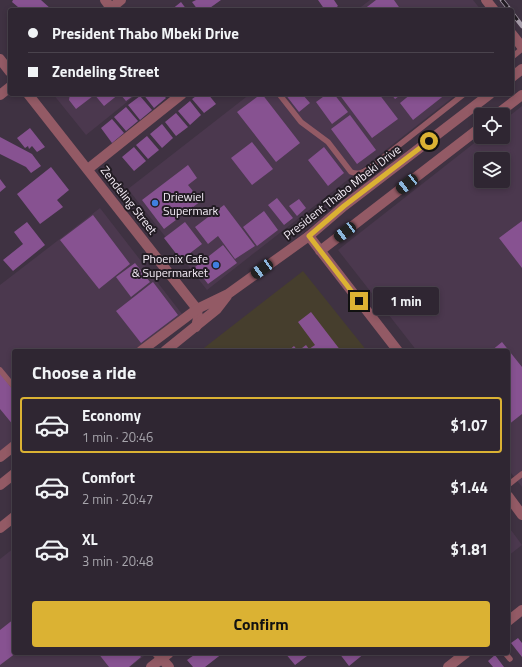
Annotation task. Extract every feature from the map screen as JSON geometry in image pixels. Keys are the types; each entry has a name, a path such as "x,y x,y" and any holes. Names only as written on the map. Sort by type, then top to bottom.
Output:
{"street":[{"path":"108,6 121,0"},
{"path":"486,0 492,8"},
{"path":"514,37 522,48"},
{"path":"0,59 8,69"},
{"path":"0,95 8,89"},
{"path":"505,108 522,95"},
{"name":"Zendeling Street","path":"30,96 88,169 195,310"},
{"path":"88,169 179,96"},
{"name":"President Thabo Mbeki Drive","path":"144,349 195,310 228,294 309,236 344,206 487,96"},
{"path":"320,251 474,132"},
{"path":"309,236 396,349"},
{"name":"President Thabo Mbeki Drive","path":"168,349 217,309 228,294"},
{"path":"195,310 198,318 196,327"},
{"path":"0,457 12,448"},
{"path":"0,485 12,476"},
{"path":"510,501 522,515"},
{"path":"0,528 12,519"},
{"path":"510,619 522,610"},
{"path":"448,667 463,655"},
{"path":"151,667 164,658"}],"lane":[{"path":"514,55 522,48"},
{"path":"0,66 8,76"},
{"path":"24,96 195,310"},
{"path":"281,96 301,122 328,142 351,172 356,174 370,168 461,96"},
{"path":"0,370 12,385"},
{"path":"510,483 522,474"},
{"path":"507,655 510,659"}],"shaded area":[{"path":"370,0 473,0 479,8 360,8"},
{"path":"55,96 135,96 86,135"},
{"path":"247,96 454,96 207,290 128,189"},
{"path":"522,106 522,487 510,472 510,349 415,349 338,250 474,143 510,144 510,115"},
{"path":"100,208 182,314 136,349 12,349 12,445 0,454 0,285"},
{"path":"303,271 365,349 203,349"},
{"path":"510,529 522,545 510,554"},
{"path":"12,550 12,655 144,656 130,667 0,667 0,559"}],"building":[{"path":"13,0 41,0 50,8 17,8 12,2"},
{"path":"196,0 221,0 210,8 196,8 192,2"},
{"path":"318,0 334,0 338,6 336,8 324,8"},
{"path":"376,0 394,0 400,8 366,8"},
{"path":"181,2 186,8 174,8"},
{"path":"70,96 93,96 76,109 69,100"},
{"path":"96,96 116,96 104,106"},
{"path":"122,96 133,96 126,101"},
{"path":"140,96 152,110 140,120 128,105"},
{"path":"145,96 164,96 166,98 154,108"},
{"path":"196,96 210,96 216,104 204,113 192,99"},
{"path":"258,96 264,96 300,143 276,162 237,112"},
{"path":"287,96 304,96 310,103 299,112"},
{"path":"324,96 336,96 348,112 332,124 316,102"},
{"path":"340,96 381,96 398,119 372,138"},
{"path":"409,96 443,96 413,120 400,103"},
{"path":"190,101 201,115 190,125 178,111"},
{"path":"126,107 138,121 126,131 114,117"},
{"path":"176,113 188,127 176,136 165,122"},
{"path":"350,115 376,150 357,164 331,129"},
{"path":"112,119 124,133 112,143 101,128"},
{"path":"162,124 173,138 162,148 150,134"},
{"path":"30,128 45,147 37,152 32,146 29,149 28,146 25,148 17,138"},
{"path":"147,136 159,150 148,159 136,145"},
{"path":"0,137 32,154 41,166 31,173 26,167 0,154"},
{"path":"252,142 273,169 252,185 231,158"},
{"path":"134,147 146,161 134,171 122,157"},
{"path":"324,147 344,173 328,186 308,160"},
{"path":"188,165 197,178 188,185 201,201 164,229 142,200"},
{"path":"51,167 69,190 57,200 63,207 40,224 17,194"},
{"path":"0,179 6,187 0,192"},
{"path":"277,198 293,218 284,225 268,205"},
{"path":"299,199 306,208 297,216 289,206"},
{"path":"224,205 255,246 235,259 218,236 208,244 195,227"},
{"path":"264,211 278,230 257,246 243,227"},
{"path":"93,215 130,264 99,289 60,240"},
{"path":"522,221 522,268 499,238"},
{"path":"27,222 45,245 13,271 3,260 23,244 14,232"},
{"path":"185,222 202,244 181,260 164,238"},
{"name":"Phoenix Cafe & Supermarket","path":"223,245 237,263 208,284 195,267"},
{"path":"135,263 150,282 131,297 116,277"},
{"path":"153,282 178,315 141,343 116,311"},
{"path":"311,312 339,349 309,349 315,345 298,322"},
{"path":"502,342 508,349 493,349"},
{"path":"306,345 309,349 301,349"},
{"path":"510,352 522,367 522,414 510,423"},
{"path":"0,373 12,388 12,424 0,409"},
{"path":"12,621 12,655 13,655 0,665 0,630"},
{"path":"518,638 522,643 522,657 511,643"},
{"path":"100,655 140,655 141,657 129,667 109,667"},
{"path":"194,655 220,655 205,667 193,667 187,660"},
{"path":"287,655 307,655 307,656 295,665"},
{"path":"341,655 363,655 349,666"},
{"path":"495,655 504,667 493,667 488,661"}],"railway":[{"path":"502,0 508,8"},
{"path":"514,16 522,26"}],"place":[{"name":"Driewiel Supermark","path":"155,203"},
{"name":"Phoenix Cafe & Supermarket","path":"216,265"}],"route":[{"path":"359,301 309,236 344,206 429,141"}]}
